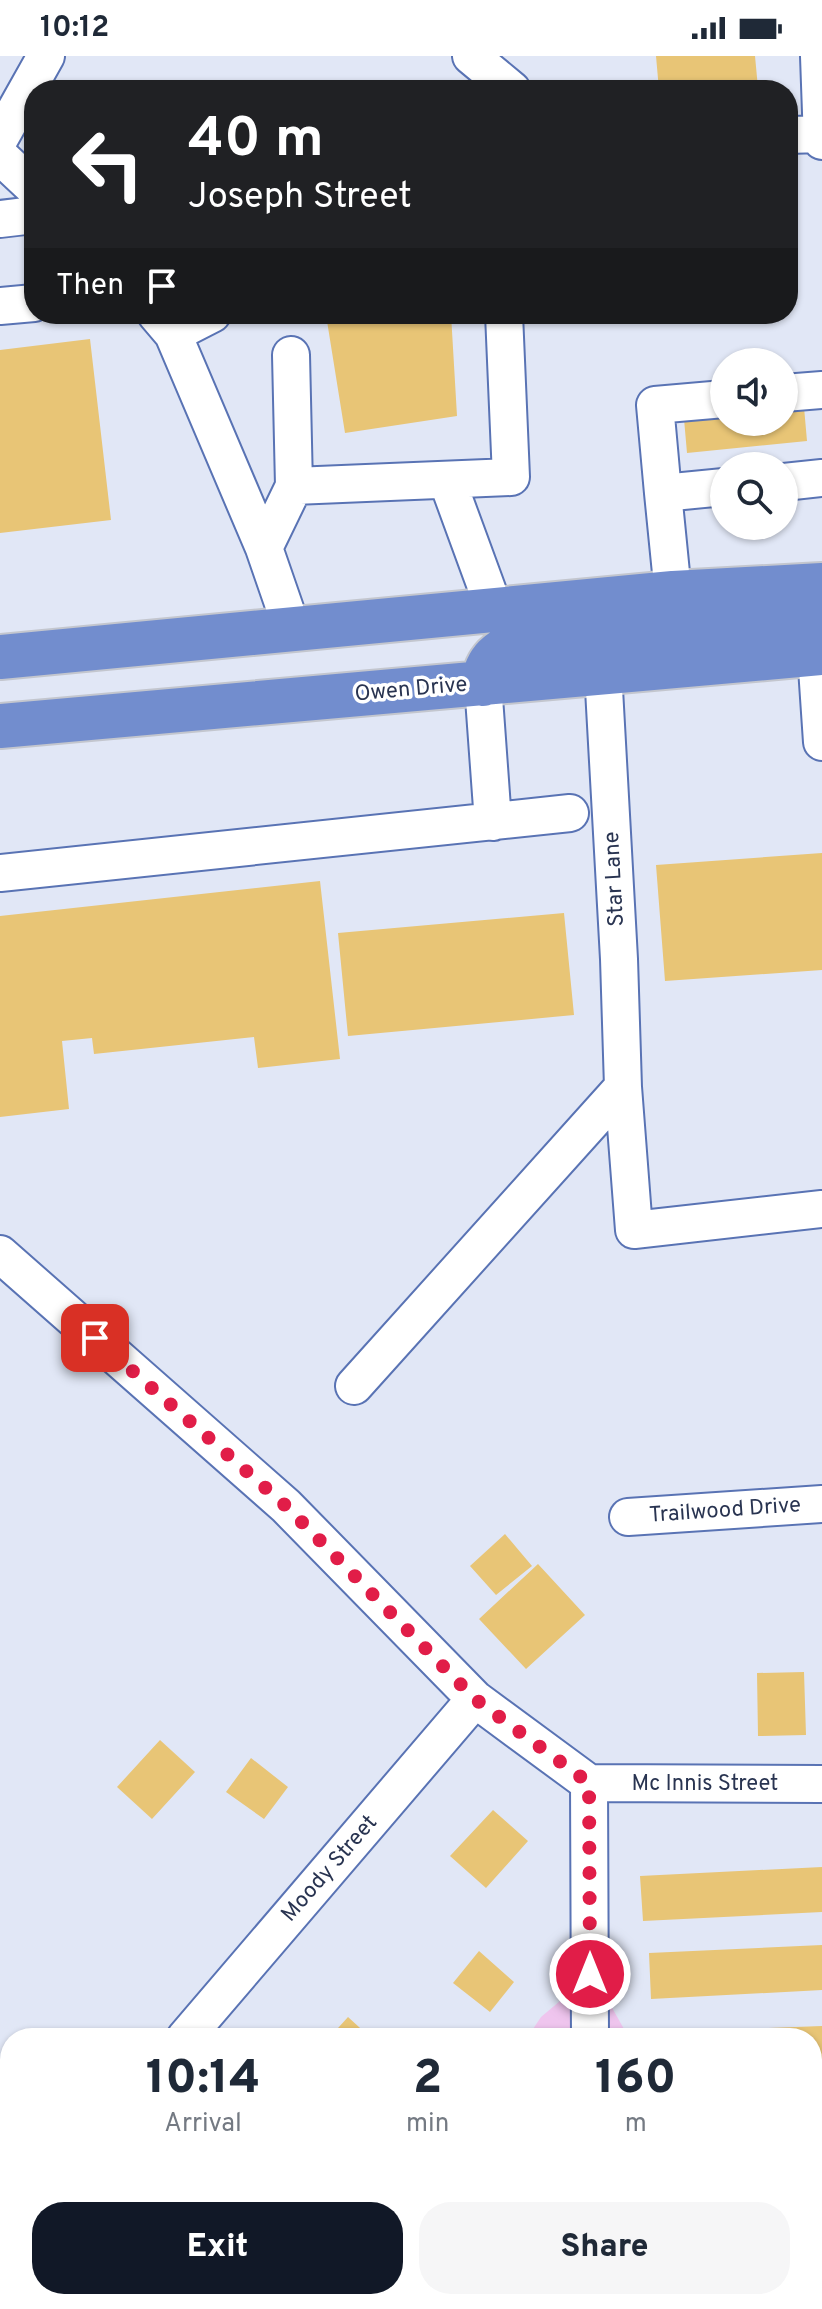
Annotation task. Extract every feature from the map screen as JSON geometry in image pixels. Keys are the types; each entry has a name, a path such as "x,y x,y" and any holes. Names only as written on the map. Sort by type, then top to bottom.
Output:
{"highway":[{"path":"0,657 673,593 822,585"},
{"path":"483,684 485,669 492,659 505,647 521,641 820,640"},
{"name":"Owen Drive","path":"0,726 483,684 603,671 820,640"}],"street":[{"path":"33,80 46,56"},
{"path":"819,56 822,141"},
{"path":"0,138 24,95"},
{"path":"798,135 822,134"},
{"path":"0,156 24,179"},
{"path":"0,219 24,216"},
{"path":"0,306 24,304"},
{"path":"164,324 264,548 292,629"},
{"path":"294,486 511,477 504,324"},
{"path":"264,548 294,486 291,355"},
{"path":"798,392 822,390"},
{"path":"673,593 655,405 710,400"},
{"path":"798,481 822,478"},
{"path":"447,480 495,611"},
{"path":"663,493 710,488"},
{"path":"820,640 822,742"},
{"name":"Star Lane","path":"603,671 623,1087 634,1230 822,1209"},
{"path":"483,684 493,822"},
{"path":"0,873 570,813"},
{"path":"354,1386 623,1087"},
{"path":"0,1254 286,1506 475,1699 589,1783 590,2028"},
{"name":"Trailwood Drive","path":"628,1517 822,1504"},
{"name":"Moody Street","path":"194,2028 475,1699"},
{"name":"Mc Innis Street","path":"589,1783 822,1784"}],"shaded area":[{"path":"573,1990 610,2004 623,2028 534,2028 541,2017"}],"building":[{"path":"656,56 755,56 757,80 658,80"},
{"path":"327,324 452,324 457,416 345,433"},
{"path":"90,339 111,520 0,533 0,350"},
{"path":"804,407 807,441 687,453 684,419 710,416 710,436 798,436 798,408"},
{"path":"822,853 822,970 665,981 656,865"},
{"path":"320,881 340,1059 258,1068 254,1037 94,1054 92,1038 62,1041 69,1109 0,1117 0,916"},
{"path":"564,913 574,1015 348,1036 338,933"},
{"path":"505,1534 532,1566 496,1595 470,1566"},
{"path":"538,1564 585,1615 526,1669 479,1619"},
{"path":"804,1672 806,1735 758,1736 757,1673"},
{"path":"160,1740 195,1772 152,1819 117,1787"},
{"path":"251,1758 288,1787 264,1819 226,1792"},
{"path":"493,1810 528,1841 486,1888 450,1856"},
{"path":"822,1867 822,1912 643,1921 640,1876"},
{"path":"822,1945 822,1990 651,1999 649,1953"},
{"path":"479,1951 514,1982 490,2012 453,1983"},
{"path":"348,2017 360,2028 338,2028"},
{"path":"822,2026 822,2028 770,2028"}],"route":[{"path":"95,1338 286,1506 475,1699 589,1783 590,1974"}]}
